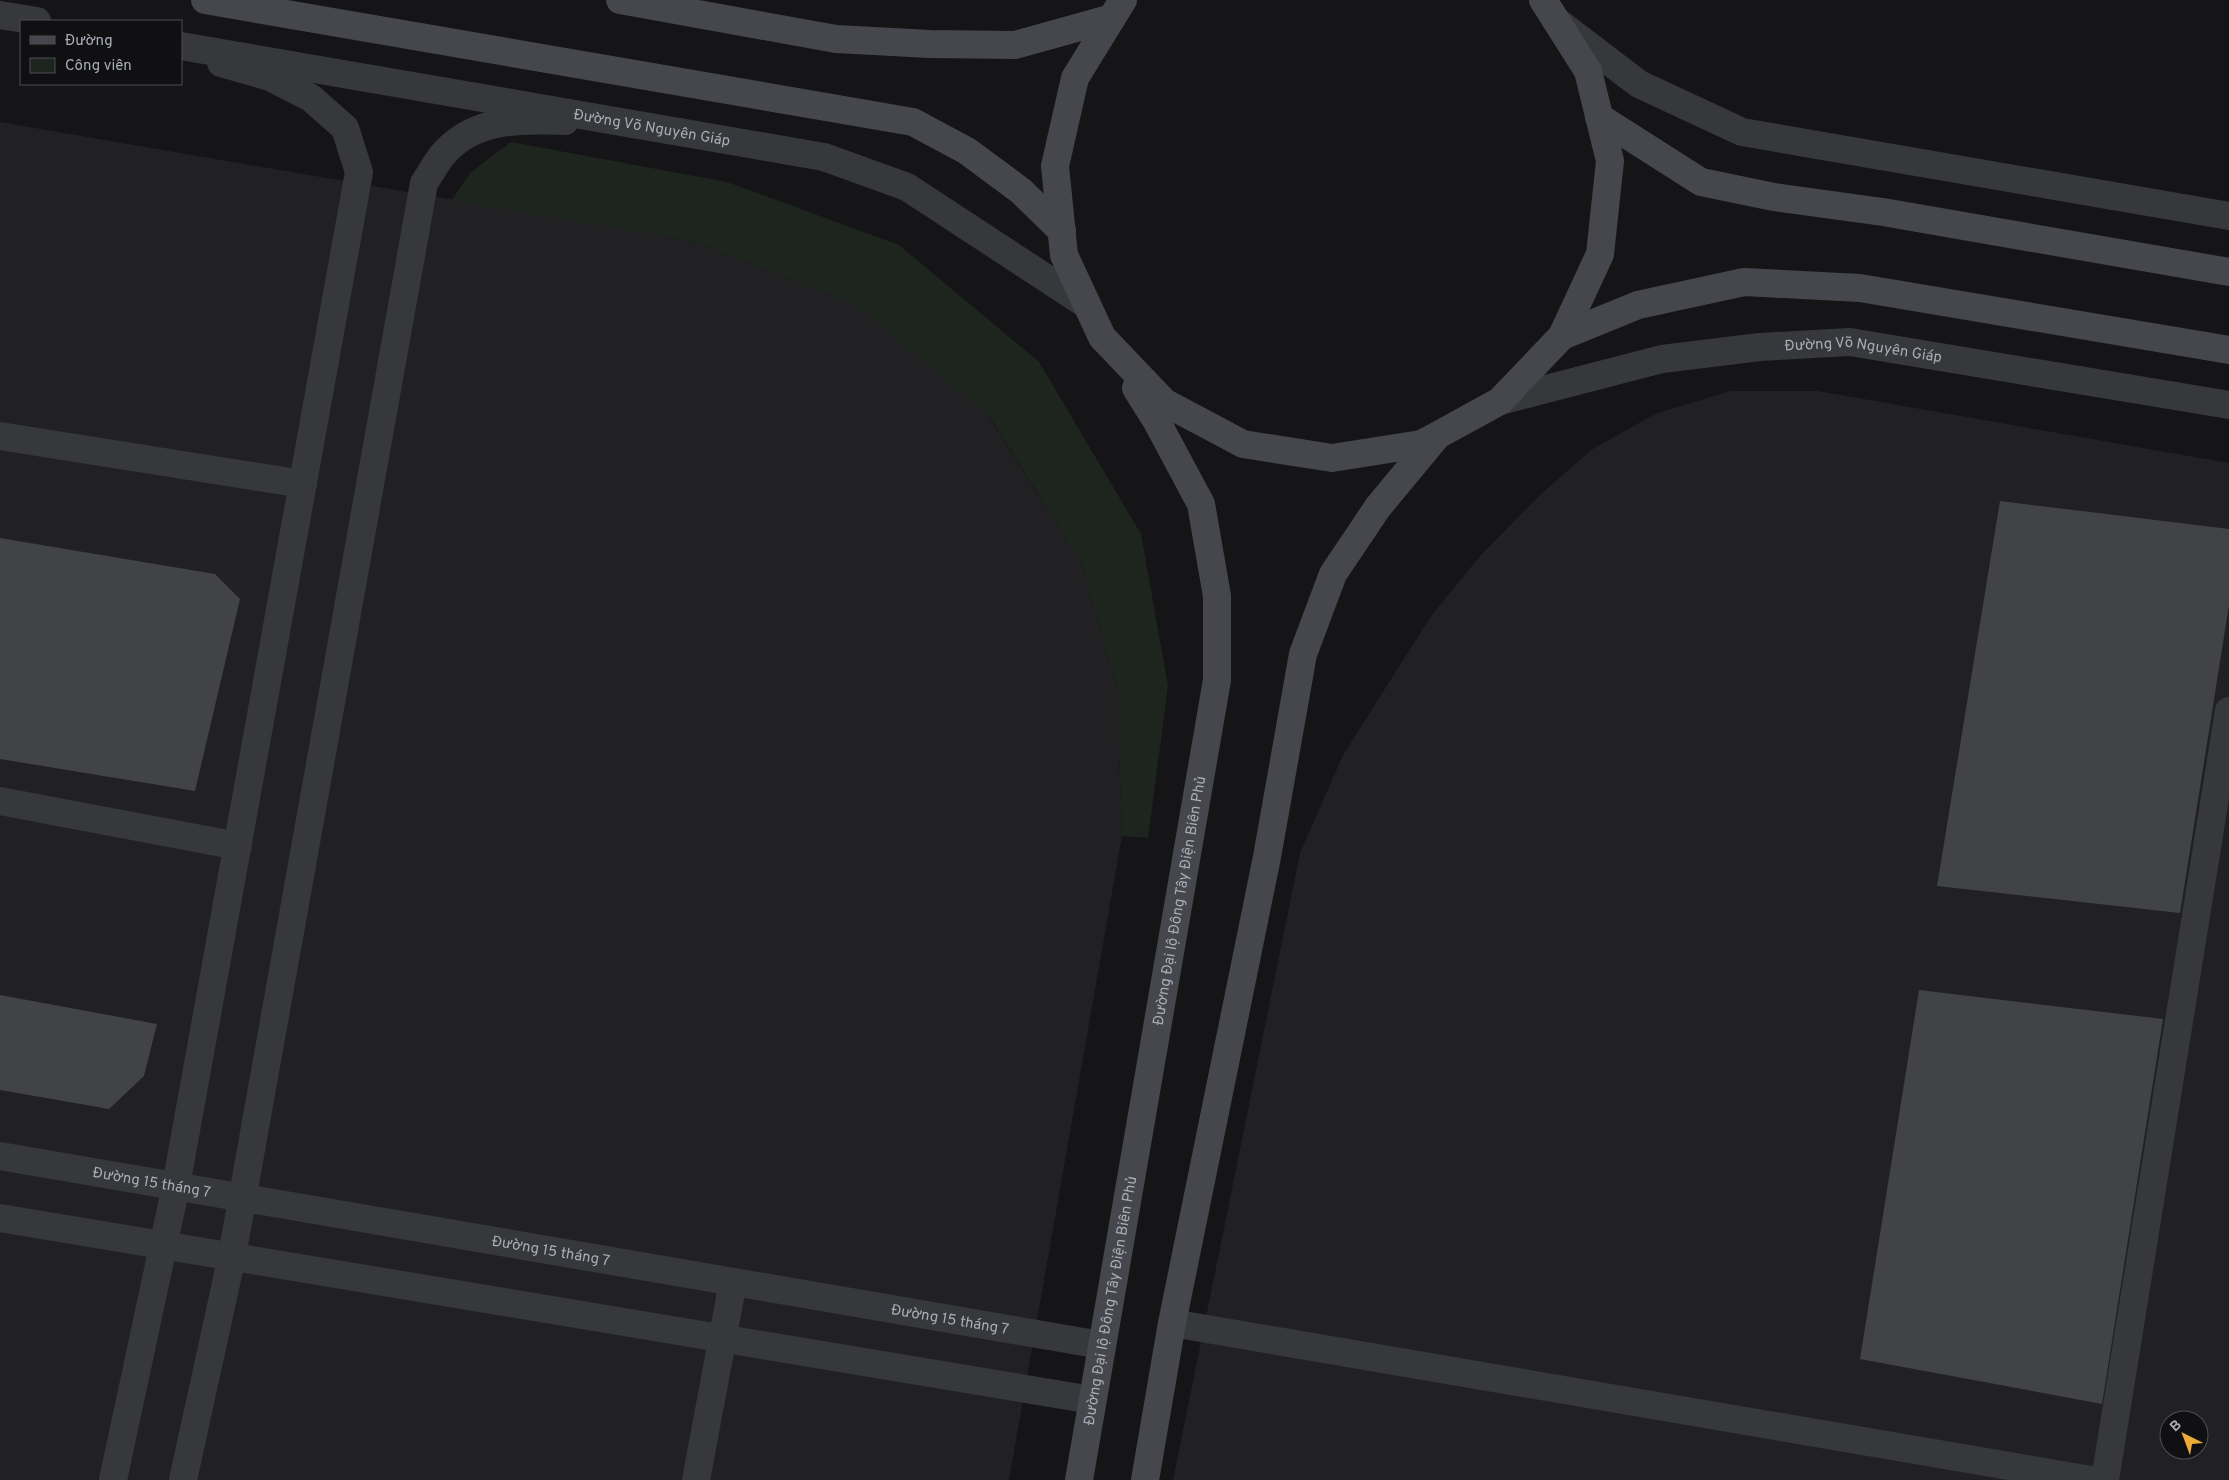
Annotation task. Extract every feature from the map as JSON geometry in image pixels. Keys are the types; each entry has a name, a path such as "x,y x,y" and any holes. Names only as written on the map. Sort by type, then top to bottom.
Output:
{"main road":[{"path":"205,0 912,122 975,157 1021,191 1062,231"},
{"path":"620,0 836,39 930,44 1016,45 1117,9"},
{"path":"1117,9 1075,78 1055,166 1064,255 1102,337 1164,402 1243,444 1332,458 1421,444 1438,435 1500,401 1562,336 1600,254 1610,161 1588,70 1550,11"},
{"path":"1599,117 1701,182 1774,197 1883,212 2229,272"},
{"path":"1562,336 1638,305 1744,282 1860,288 2229,350"},
{"name":"Đường Đại lộ Đông Tây Điện Biên Phủ","path":"1078,1480 1217,680 1217,596 1200,504 1156,420 1108,344"},
{"path":"1144,1480 1172,1323 1267,856 1303,654 1333,574 1378,507 1438,435"}],"street":[{"path":"1550,11 1639,84 1742,132 2229,216"},
{"path":"0,15 31,20"},
{"name":"Đường Võ Nguyên Giáp","path":"182,46 824,158 907,187 1087,305"},
{"path":"114,1480 176,1186 359,172 345,128 311,98 270,77 182,51"},
{"path":"183,1480 232,1256 424,183 446,151 475,130 516,120 621,122"},
{"name":"Đường Võ Nguyên Giáp","path":"1500,401 1662,359 1760,347 1850,342 2229,404"},
{"path":"0,436 303,484"},
{"path":"2105,1480 2229,710"},
{"path":"0,801 238,846"},
{"name":"Đường 15 tháng 7","path":"0,1156 1101,1345"},
{"path":"0,1218 1092,1400"},
{"path":"696,1480 733,1282"},
{"path":"1172,1323 2091,1480"}],"shaded area":[{"path":"0,122 693,241 854,304 982,406 1081,562 1117,688 1122,836 1009,1480 0,1480"},
{"path":"1730,391 1818,391 2229,463 2229,1480 1173,1480 1300,853 1343,755 1431,616 1480,556 1540,495 1591,450 1655,414"}],"green space":[{"path":"511,142 727,182 899,245 1039,362 1141,534 1168,686 1148,838 1122,836 1117,688 1081,562 989,416 854,304 693,241 451,201 471,172"}],"building":[{"path":"2000,501 2229,529 2229,605 2180,913 1937,886"},
{"path":"0,538 215,574 240,599 195,791 0,759"},
{"path":"1919,990 2163,1019 2102,1404 1860,1359"},
{"path":"0,995 157,1024 144,1076 109,1109 0,1090"}]}
